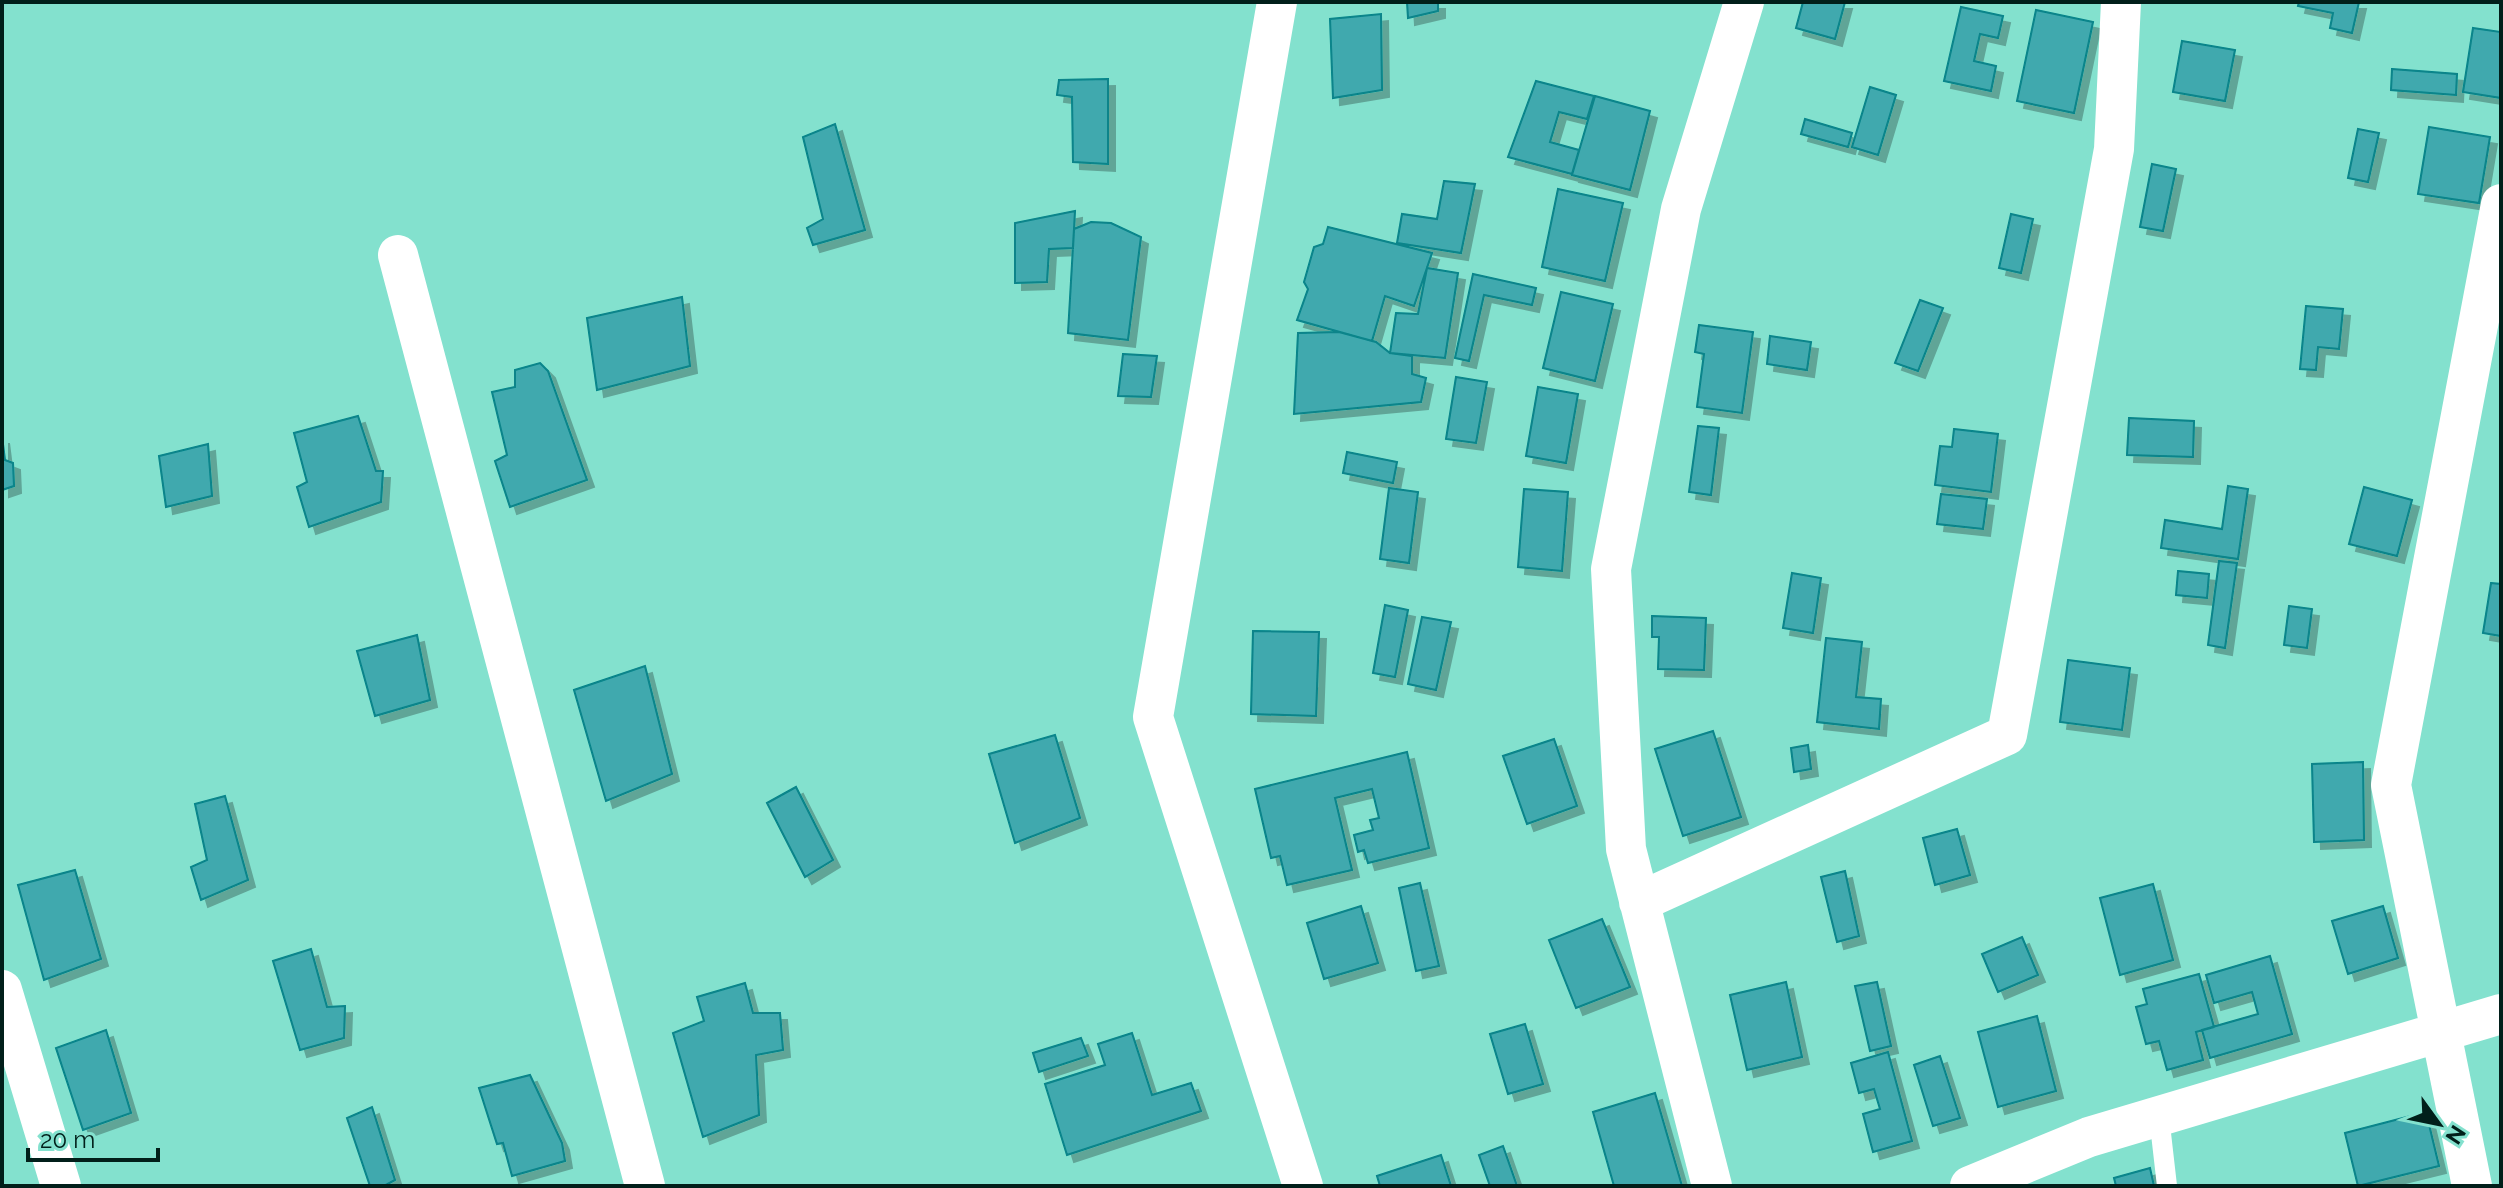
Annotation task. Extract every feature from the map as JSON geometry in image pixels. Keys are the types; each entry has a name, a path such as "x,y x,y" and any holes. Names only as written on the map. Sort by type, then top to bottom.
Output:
{"street":[{"path":"1277,2 1153,717 1303,1186"},
{"path":"1712,1186 1626,849 1611,569 1681,209 1744,2"},
{"path":"1639,902 2007,735 2114,149 2121,2"},
{"path":"2472,1186 2391,785 2501,204"},
{"path":"398,255 645,1186"},
{"path":"2,990 61,1186"},
{"path":"1970,1186 2089,1137 2501,1014"}],"lane":[{"path":"2159,1116 2167,1186"}],"building":[{"path":"1407,2 1438,2 1438,11 1408,18"},
{"path":"1803,2 1845,2 1835,39 1796,28"},
{"path":"2299,2 2359,2 2352,33 2330,28 2333,13 2298,6"},
{"path":"1961,7 2003,16 1998,38 1980,34 1974,61 1996,66 1991,91 1944,81"},
{"path":"2036,10 2093,22 2074,113 2017,101"},
{"path":"1381,14 1382,90 1333,98 1330,19"},
{"path":"2473,28 2501,32 2501,98 2463,92"},
{"path":"2182,41 2235,50 2225,101 2173,92"},
{"path":"2392,69 2457,74 2456,95 2391,90"},
{"path":"1108,79 1108,164 1073,162 1072,97 1057,95 1059,80"},
{"path":"1536,81 1594,96 1587,119 1559,112 1550,142 1579,150 1572,174 1508,157"},
{"path":"1870,87 1896,95 1878,155 1852,147"},
{"path":"1595,96 1650,111 1630,190 1572,175"},
{"path":"1805,119 1852,133 1848,147 1801,134"},
{"path":"835,124 865,230 813,245 807,228 823,219 803,137"},
{"path":"2429,127 2490,137 2479,203 2418,194"},
{"path":"2358,129 2379,133 2368,182 2348,178"},
{"path":"2152,164 2176,169 2163,231 2140,227"},
{"path":"1444,181 1475,184 1461,253 1397,243 1402,214 1437,219"},
{"path":"1558,189 1623,203 1605,281 1542,267"},
{"path":"1075,211 1073,248 1049,249 1047,282 1015,283 1015,223"},
{"path":"2011,214 2033,219 2021,273 1999,268"},
{"path":"1091,222 1111,223 1141,237 1128,340 1068,333 1074,229"},
{"path":"1328,227 1432,253 1414,306 1385,296 1372,341 1297,320 1308,289 1304,282 1314,247 1323,244"},
{"path":"1427,268 1458,273 1445,358 1390,353 1396,313 1418,314"},
{"path":"1473,274 1536,288 1532,305 1484,295 1469,361 1455,358"},
{"path":"1561,292 1613,304 1595,381 1543,368"},
{"path":"682,297 690,366 597,390 587,318"},
{"path":"1920,300 1943,308 1918,371 1895,363"},
{"path":"2306,306 2343,309 2339,349 2318,347 2316,370 2300,369"},
{"path":"1699,325 1753,332 1742,413 1697,407 1704,354 1695,352"},
{"path":"1339,332 1376,342 1390,353 1412,356 1412,374 1426,378 1421,402 1294,414 1298,333"},
{"path":"1770,336 1811,342 1807,370 1767,364"},
{"path":"1123,354 1157,356 1151,397 1118,396"},
{"path":"540,363 548,371 587,480 510,507 495,461 507,455 492,392 515,387 515,370"},
{"path":"1456,377 1487,382 1476,443 1446,439"},
{"path":"1538,387 1578,394 1566,463 1526,456"},
{"path":"358,416 376,471 383,471 381,502 309,527 297,487 307,482 294,433"},
{"path":"2129,418 2194,421 2193,457 2127,455"},
{"path":"1698,426 1719,428 1711,495 1689,492"},
{"path":"1954,429 1998,434 1991,492 1935,485 1940,446 1952,447"},
{"path":"2,436 5,460 13,463 14,486 2,490"},
{"path":"208,444 212,496 166,507 159,456"},
{"path":"1347,452 1397,462 1393,483 1343,473"},
{"path":"2228,486 2248,489 2238,559 2161,548 2165,520 2222,529"},
{"path":"2364,487 2412,500 2397,556 2349,544"},
{"path":"1389,488 1418,492 1409,563 1380,559"},
{"path":"1524,489 1568,492 1562,571 1518,567"},
{"path":"1941,494 1987,499 1983,529 1937,524"},
{"path":"2219,561 2237,563 2225,648 2208,645"},
{"path":"2178,571 2209,574 2207,598 2176,595"},
{"path":"1792,573 1821,578 1813,633 1783,628"},
{"path":"2491,583 2501,584 2501,636 2483,633"},
{"path":"1385,605 1408,610 1395,677 1373,673"},
{"path":"2289,606 2312,609 2307,648 2284,645"},
{"path":"1652,616 1706,618 1704,670 1658,669 1659,637 1652,637"},
{"path":"1422,617 1451,622 1436,690 1408,684"},
{"path":"1253,631 1319,632 1316,716 1251,714"},
{"path":"417,635 430,700 375,716 357,651"},
{"path":"1826,638 1862,642 1856,697 1881,699 1879,729 1817,722"},
{"path":"2068,660 2130,668 2122,730 2060,722"},
{"path":"645,666 672,774 606,801 574,690"},
{"path":"1713,731 1741,817 1683,836 1655,749"},
{"path":"1055,735 1080,818 1015,843 989,754"},
{"path":"1554,739 1577,806 1527,824 1503,756"},
{"path":"1808,745 1811,769 1794,772 1791,748"},
{"path":"1407,752 1429,848 1368,863 1364,850 1358,852 1354,835 1373,830 1370,820 1379,818 1372,789 1335,798 1352,870 1287,885 1280,856 1271,858 1255,789"},
{"path":"2363,762 2364,840 2314,842 2312,764"},
{"path":"796,787 833,860 805,877 767,803"},
{"path":"225,796 248,880 201,900 191,867 207,860 195,804"},
{"path":"1957,829 1970,875 1935,885 1923,838"},
{"path":"75,870 101,959 44,980 18,885"},
{"path":"1845,871 1859,936 1837,942 1821,877"},
{"path":"1420,883 1439,966 1416,971 1399,888"},
{"path":"2153,884 2173,960 2120,975 2100,898"},
{"path":"1361,906 1378,963 1324,979 1307,923"},
{"path":"2383,906 2398,958 2348,974 2332,921"},
{"path":"1602,919 1630,987 1576,1008 1549,940"},
{"path":"2022,937 2038,975 1998,992 1982,954"},
{"path":"311,949 327,1007 345,1006 344,1038 300,1050 273,961"},
{"path":"2270,956 2292,1034 2210,1058 2202,1030 2258,1014 2252,992 2214,1003 2206,975"},
{"path":"2199,974 2214,1027 2196,1032 2203,1060 2167,1070 2159,1041 2146,1044 2136,1007 2147,1004 2143,989"},
{"path":"1786,982 1802,1057 1747,1070 1730,995"},
{"path":"1877,982 1891,1046 1870,1051 1855,986"},
{"path":"745,983 753,1013 780,1013 783,1050 756,1055 759,1115 703,1137 673,1033 704,1021 697,997"},
{"path":"2037,1016 2056,1091 1998,1107 1978,1032"},
{"path":"1525,1024 1543,1084 1508,1094 1490,1034"},
{"path":"106,1030 131,1113 83,1130 56,1048"},
{"path":"1132,1033 1152,1095 1191,1083 1201,1111 1067,1155 1045,1084 1105,1065 1098,1044"},
{"path":"1081,1038 1088,1056 1039,1072 1033,1053"},
{"path":"1888,1052 1912,1141 1873,1152 1863,1114 1880,1109 1874,1089 1859,1093 1851,1063"},
{"path":"1940,1056 1960,1118 1933,1126 1914,1065"},
{"path":"530,1075 562,1143 565,1161 512,1176 503,1143 497,1144 479,1088"},
{"path":"1655,1093 1682,1186 1614,1186 1593,1112"},
{"path":"372,1107 395,1180 384,1186 370,1186 347,1118"},
{"path":"2426,1112 2439,1166 2358,1186 2345,1133"},
{"path":"1503,1146 1517,1186 1490,1186 1479,1155"},
{"path":"1441,1155 1451,1186 1380,1186 1377,1176"},
{"path":"2150,1168 2154,1186 2116,1186 2114,1178"}]}
